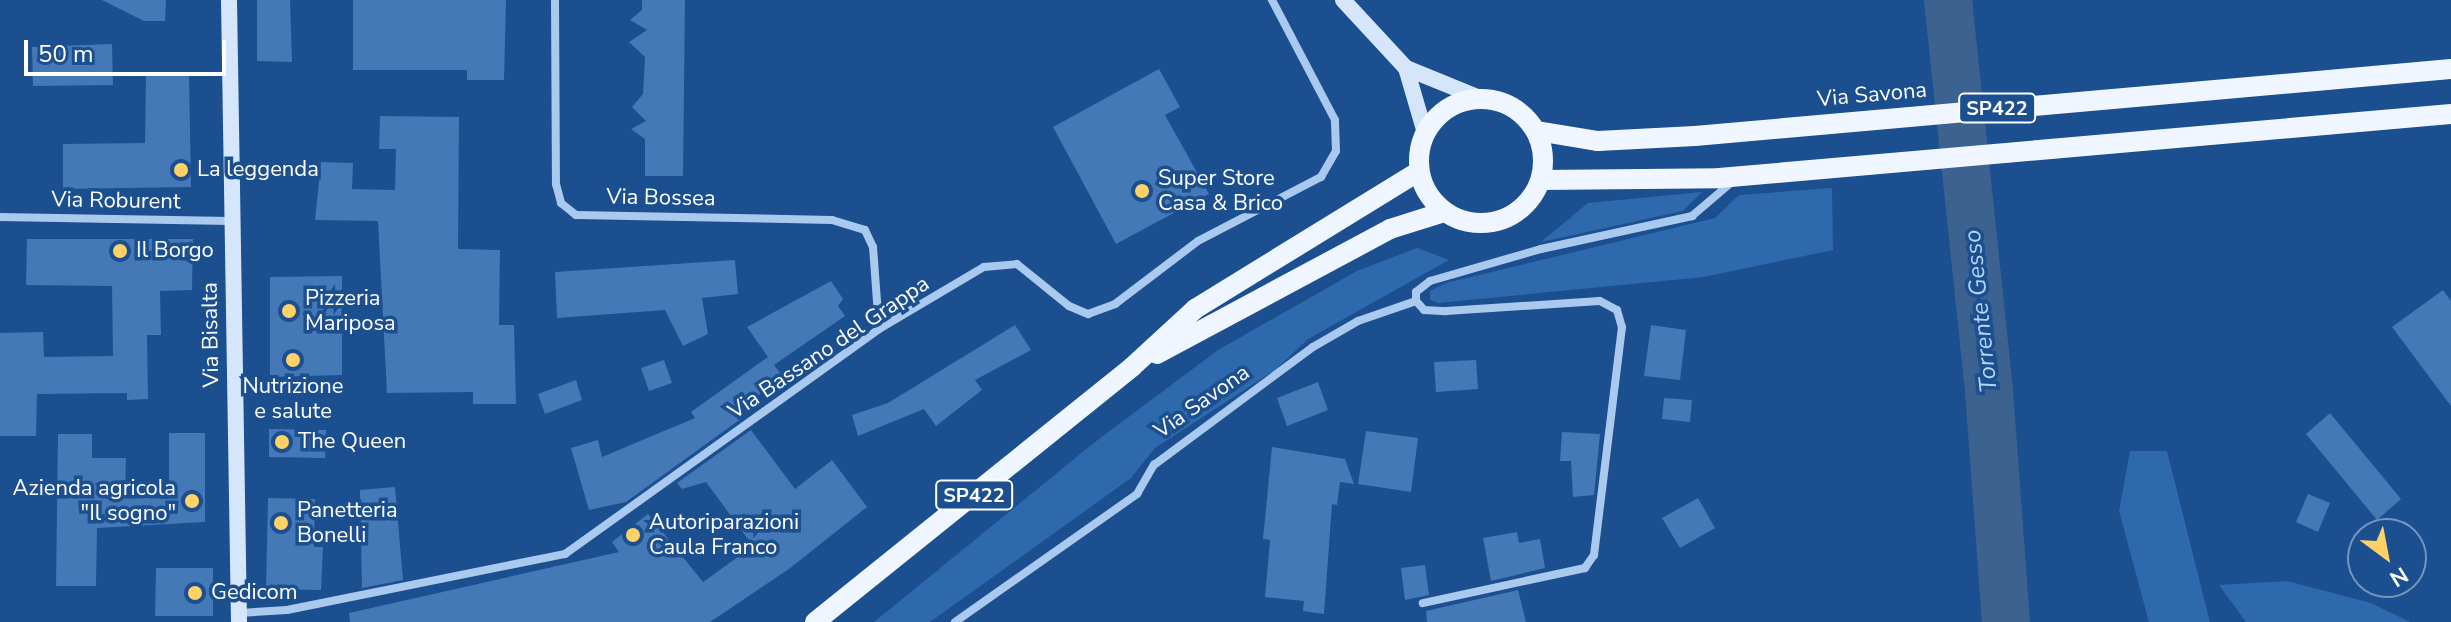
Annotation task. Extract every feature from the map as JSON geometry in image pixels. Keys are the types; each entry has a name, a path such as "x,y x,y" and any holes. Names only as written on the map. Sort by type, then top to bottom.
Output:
{"main road":[{"name":"Via Savona","path":"1537,131 1598,141 2451,69"},
{"path":"1480,98 1503,102 1522,113 1537,131 1543,155 1541,180 1529,201 1500,220 1465,222 1444,212 1432,201 1419,171 1425,133 1438,115 1458,102 1480,98"},
{"name":"SP422","path":"1541,180 1740,175 2451,114"},
{"name":"SP422","path":"815,622 1132,367 1195,309 1419,171"},
{"name":"SP422","path":"1132,367 1390,229 1444,212"}],"street":[{"name":"Via Bisalta","path":"229,0 238,617"},
{"name":"Via Bossea","path":"555,0 556,184 561,203 576,215 832,220 865,230 873,247 879,329"},
{"name":"Via Bassano del Grappa","path":"238,617 565,554 879,329 984,267 1017,264 1069,306 1088,314 1115,304 1198,241 1321,177 1336,151 1335,120 1272,0"},
{"path":"1343,0 1406,68 1480,98"},
{"path":"1406,68 1425,133"},
{"name":"Via Savona","path":"955,622 1137,494 1154,465 1313,347 1358,321 1416,301 1416,292 1430,281 1541,249 1692,216 1740,175"},
{"name":"Via Roburent","path":"0,217 230,221"},
{"path":"1416,301 1424,310 1446,311 1600,301 1617,310 1622,327 1594,555 1585,568 1423,603"}],"shaded area":[{"path":"1832,188 1833,250 1704,277 1438,303 1430,300 1430,291 1446,283 1715,218 1739,195"},
{"path":"1702,192 1683,211 1541,242 1588,203"},
{"path":"1417,248 1449,260 1308,339 1275,370 1155,448 1131,478 930,622 874,622 1095,442 1218,350 1357,271"},
{"path":"2130,451 2167,451 2210,622 2149,622 2119,511"},
{"path":"2287,581 2371,603 2410,622 2246,622 2219,585"}],"building":[{"path":"102,0 166,0 165,21 144,21"},
{"path":"257,0 290,0 292,62 257,61"},
{"path":"353,0 506,0 504,80 467,80 467,70 353,70"},
{"path":"642,0 685,0 683,176 645,176 645,139 631,129 646,121 632,107 643,94 645,57 629,42 647,30 630,20 642,10"},
{"path":"112,44 113,85 33,86 32,47"},
{"path":"1159,69 1180,107 1165,115 1209,194 1116,244 1053,127"},
{"path":"189,72 191,187 63,189 63,144 145,143 146,73"},
{"path":"380,116 459,117 458,249 500,250 499,325 514,325 516,404 473,404 473,392 387,393 378,221 315,220 321,162 353,163 352,189 395,190 396,149 379,149"},
{"path":"27,239 193,239 192,290 160,291 161,335 147,335 148,399 127,400 127,393 37,394 36,436 0,436 0,333 43,332 44,357 113,356 112,286 26,285"},
{"path":"735,260 738,294 702,298 708,334 683,346 665,310 557,318 555,272"},
{"path":"342,276 342,375 270,377 270,277"},
{"path":"831,281 843,299 838,306 845,316 774,365 783,377 737,411 742,418 626,502 589,510 571,448 598,440 602,457 695,418 691,412 768,357 747,327"},
{"path":"2443,290 2451,301 2451,406 2392,327"},
{"path":"1015,325 1031,350 975,380 982,390 936,426 924,409 858,436 852,415 888,403"},
{"path":"1651,325 1686,330 1680,380 1644,376"},
{"path":"664,360 672,383 649,391 641,368"},
{"path":"1476,360 1478,389 1436,392 1434,362"},
{"path":"576,380 582,400 545,414 538,394"},
{"path":"1318,382 1328,410 1287,426 1277,398"},
{"path":"1664,398 1692,400 1690,422 1662,419"},
{"path":"2330,413 2401,499 2375,518 2306,434"},
{"path":"269,429 326,430 325,458 269,457"},
{"path":"751,430 795,489 832,460 867,507 789,569 710,622 350,622 349,613 619,552 612,542 648,514 703,582 753,546 706,482 682,489 677,483"},
{"path":"1366,431 1418,438 1411,492 1358,484"},
{"path":"1562,432 1600,434 1594,495 1573,497 1571,461 1560,461"},
{"path":"169,433 205,433 205,522 97,528 96,586 56,586 58,434 92,434 92,458 126,458 125,497 169,499"},
{"path":"1272,447 1345,459 1354,484 1340,482 1337,505 1332,504 1324,614 1303,611 1304,601 1265,597 1270,540 1263,539"},
{"path":"395,487 403,580 362,588 360,490"},
{"path":"2308,494 2330,503 2318,532 2296,522"},
{"path":"268,498 315,499 314,547 323,547 321,590 266,589"},
{"path":"1698,498 1715,528 1680,548 1662,518"},
{"path":"1517,532 1519,543 1540,539 1545,568 1491,581 1483,538"},
{"path":"1425,565 1429,595 1405,600 1401,568"},
{"path":"156,568 213,568 213,616 155,616"},
{"path":"1518,590 1526,622 1427,622 1426,611"}],"waterway":[{"name":"Torrente Gesso","path":"1948,0 1989,391 2006,622"}],"place":[{"name":"La leggenda","path":"181,170"},
{"name":"Super Store Casa & Brico","path":"1142,191"},
{"name":"Il Borgo","path":"120,251"},
{"name":"Pizzeria Mariposa","path":"289,311"},
{"name":"Nutrizione e salute","path":"293,360"},
{"name":"The Queen","path":"282,442"},
{"name":"Azienda agricola \"Il sogno\"","path":"192,501"},
{"name":"Panetteria Bonelli","path":"281,523"},
{"name":"Autoriparazioni Caula Franco","path":"633,535"},
{"name":"Gedicom","path":"195,593"}]}
